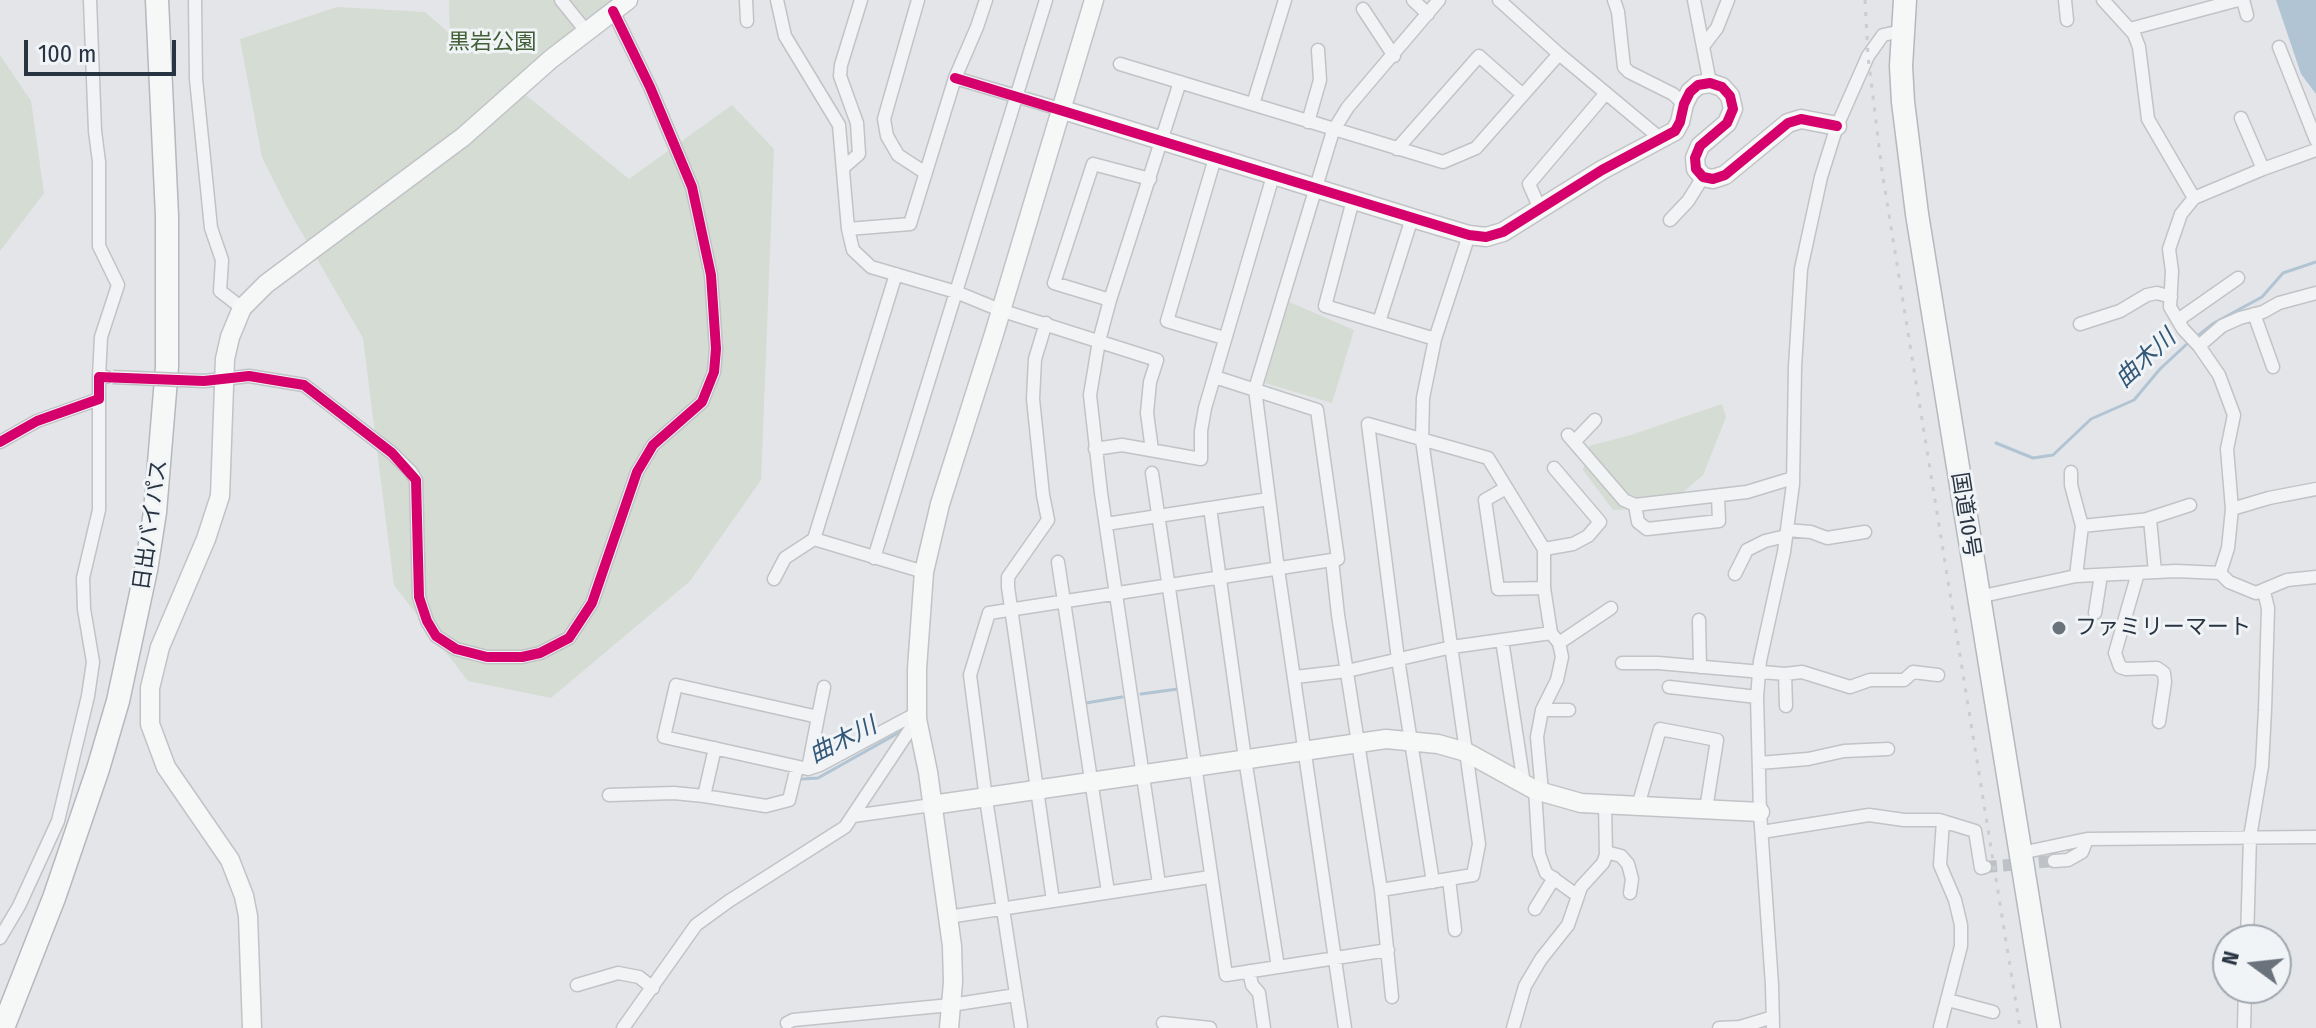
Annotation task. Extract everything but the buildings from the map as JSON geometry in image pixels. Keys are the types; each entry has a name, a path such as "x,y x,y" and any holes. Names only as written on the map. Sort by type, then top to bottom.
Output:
{"highway":[{"name":"日出バイパス","path":"3,1028 59,885 98,769 124,676 149,556 162,445 167,367 167,216 157,0"},
{"name":"国道10号","path":"1905,0 1903,102 1909,157 1985,596 2036,855 2062,1028"},
{"name":"国道10号","path":"1919,0 1916,70 1922,149 1985,596"},
{"name":"国道10号","path":"2036,855 2049,1028"}],"street":[{"path":"81,0 91,28"},
{"path":"0,938 19,906 58,821 88,696 93,662 84,609 83,578 99,510 101,337 118,285 99,246 99,162 90,0"},
{"path":"195,0 196,79 211,228 222,260 220,291 242,308"},
{"path":"561,0 586,31"},
{"path":"746,0 747,21"},
{"path":"777,0 785,36 839,125 848,229 853,250 871,267 956,292 1000,310 1157,360 1150,382 1147,413 1152,450"},
{"path":"844,167 859,154 857,123 840,76 861,0"},
{"path":"918,0 884,119 887,136 898,155 924,172"},
{"path":"848,229 910,224 955,78 986,0"},
{"path":"874,558 1046,0"},
{"path":"949,1028 952,946 917,716 924,572 940,504 1094,0"},
{"path":"1253,104 1285,0"},
{"path":"1413,0 1428,14"},
{"path":"1345,1028 1255,389 1333,131 1348,107 1439,0"},
{"path":"1499,0 1661,139"},
{"path":"1510,10 1521,0"},
{"path":"1614,0 1624,67 1673,94 1684,104"},
{"path":"1694,0 1710,83"},
{"path":"1704,45 1717,28 1728,0"},
{"path":"2065,0 2067,20"},
{"path":"2103,0 2130,29 2139,47 2148,119 2194,198"},
{"path":"2130,29 2198,5 2241,0 2247,15"},
{"path":"99,377 204,381 225,380 249,376 304,385 392,453 416,480 419,597 436,636 456,649 487,657 522,657 540,653 569,638 592,603 637,472 653,445 702,402 714,372 716,349 711,275 692,187 650,87 621,5 586,31 463,137 266,284 242,308 230,337 225,359 225,380 220,496 206,539 160,647 150,688 150,724 166,767 230,860 244,896 248,916 252,1028"},
{"path":"1363,9 1394,56"},
{"path":"1719,1028 1773,1023 1760,812 1757,697 1793,478 1801,269 1821,177 1837,126 1868,56 1883,35 1902,31"},
{"path":"2279,47 2316,140"},
{"path":"1308,122 1320,80 1318,50"},
{"path":"1120,64 1443,162 1476,148 1559,54"},
{"path":"1397,149 1479,56 1523,95"},
{"path":"955,78 1314,189 1469,235 1486,237 1503,232 1602,170 1675,131 1684,104 1698,85 1710,83 1722,87 1730,96 1733,109 1727,123 1700,146 1695,158 1696,169 1703,177 1713,179 1725,175 1788,123 1801,119 1837,126"},
{"path":"1159,884 1095,449 1090,395 1110,300 1180,82"},
{"path":"1540,209 1529,184 1606,93"},
{"path":"2241,118 2263,169"},
{"path":"2220,573 2228,548 2232,509 2227,449 2233,423 2232,405 2219,375 2170,307 2172,271 2169,249 2181,214 2194,198 2316,150"},
{"path":"1215,158 1167,321 1224,338"},
{"path":"1110,300 1054,283 1093,164 1150,179"},
{"path":"1095,449 1122,445 1201,459 1203,420 1224,338 1273,176"},
{"path":"1670,220 1688,201 1703,177"},
{"path":"1353,200 1325,306 1435,339"},
{"path":"1379,322 1412,218"},
{"path":"1381,890 1473,875 1479,844 1422,440 1423,398 1435,339 1469,235"},
{"path":"774,579 778,566 785,558 814,539 896,274"},
{"path":"2178,320 2238,278"},
{"path":"2080,324 2120,311 2147,295 2157,293 2171,297"},
{"path":"2194,341 2279,303 2316,293"},
{"path":"2254,314 2273,367"},
{"path":"1046,323 1035,359 1033,399 1048,520 1008,577 1053,901"},
{"path":"1021,1026 970,675 989,613 1338,559 1317,410 1215,377"},
{"path":"0,442 37,421 99,399"},
{"path":"1595,420 1571,438 1624,500 1635,505 1747,492 1793,478"},
{"path":"1433,882 1398,659 1368,424 1488,458 1544,549 1544,588 1562,657 1557,680 1542,710 1537,737 1534,789 1539,854 1546,873 1578,896"},
{"path":"1544,549 1573,544 1588,536 1600,522 1554,468"},
{"path":"2071,472 2071,485 2082,526 2076,576"},
{"path":"1152,473 1226,975 1388,950"},
{"path":"1506,488 1485,500 1498,589 1544,588"},
{"path":"2232,509 2316,489"},
{"path":"1635,505 1638,522 1647,529 1719,521 1718,496"},
{"path":"1106,524 1269,499"},
{"path":"2082,526 2147,519 2190,505"},
{"path":"1210,508 1278,967"},
{"path":"2147,519 2152,521 2155,572"},
{"path":"1735,574 1747,550 1786,533 1811,532 1827,538 1865,532"},
{"path":"814,539 924,572"},
{"path":"1332,560 1381,890 1392,997"},
{"path":"1058,562 1108,892"},
{"path":"2138,573 2115,653 2120,667 2157,668 2164,673 2159,722"},
{"path":"1985,596 2076,576 2220,573 2229,582 2246,590 2264,592 2287,580 2316,577"},
{"path":"2095,613 2101,575"},
{"path":"2247,924 2250,837 2262,766 2265,710 2268,608 2264,592"},
{"path":"1295,677 1347,671 1452,647 1502,640 1555,638 1611,608"},
{"path":"1699,620 1700,667"},
{"path":"1502,640 1534,789"},
{"path":"1622,663 1785,674 1802,672 1850,687 1870,680 1904,680 1913,672 1938,675"},
{"path":"1785,674 1786,706"},
{"path":"818,717 676,685 664,737 802,768 820,765 917,716"},
{"path":"609,795 674,793 766,806 789,800 818,717 824,687"},
{"path":"1669,687 1757,697"},
{"path":"1542,710 1569,710"},
{"path":"623,1028 696,925 845,827 917,716"},
{"path":"1638,806 1660,729 1717,740 1706,809"},
{"path":"853,816 986,799 1358,742 1410,740 1466,752 1534,789 1581,803 1760,812"},
{"path":"704,796 715,748"},
{"path":"1759,763 1808,759 1844,751 1888,749"},
{"path":"1513,1028 1525,986 1568,925 1581,887 1603,863 1606,852 1605,804"},
{"path":"1762,832 1869,815 1943,821 1975,831 1981,868 1985,867"},
{"path":"1940,1027 1961,946 1961,925 1955,900 1940,865 1943,821"},
{"path":"2036,855 2087,839 2316,837"},
{"path":"2036,855 2068,860 2082,852 2087,839"},
{"path":"1606,852 1621,856 1628,864 1632,879 1630,893"},
{"path":"948,917 1210,877"},
{"path":"1535,909 1554,878"},
{"path":"1449,879 1455,930"},
{"path":"1249,971 1252,985 1259,993 1264,1028"},
{"path":"577,985 618,973 639,977 653,988"},
{"path":"787,1023 1016,995"},
{"path":"1948,1000 1993,1012"},
{"path":"2244,1028 2245,1004"},
{"path":"1163,1023 1210,1028"}],"green space":[{"name":"黒岩公園","path":"449,0 613,0 511,83 629,179 732,105 774,149 761,480 690,581 551,698 468,681 394,585 363,338 288,209 262,157 240,39 337,7 425,12 450,34"},
{"path":"0,55 31,101 44,193 0,251"},
{"path":"1289,302 1354,330 1332,403 1265,383"},
{"path":"1722,404 1726,417 1703,475 1667,506 1613,510 1583,470 1589,446"}],"water":[{"path":"2276,0 2316,0 2316,94 2301,74"}],"waterway":[{"name":"曲木川","path":"2195,338 2214,323 2262,297 2283,273 2316,262"},
{"name":"曲木川","path":"1996,443 2033,458 2053,455 2091,419 2134,400 2160,369 2189,342"},
{"name":"曲木川","path":"1141,694 1178,689"},
{"name":"曲木川","path":"1086,703 1122,697"},
{"name":"曲木川","path":"802,779 818,778 900,732"}],"tunnel":[{"path":"1985,867 2054,861"}],"railway":[{"path":"1865,0 1868,56 1882,171 2020,1028"}],"cycle path":[{"path":"0,442 37,421 99,399 99,377 204,381 249,376 304,385 392,453 416,480 419,597 436,636 456,649 487,657 522,657 540,653 569,638 592,603 637,472 653,445 702,402 714,372 716,349 711,275 692,187 650,87 613,11"},
{"path":"955,78 1469,235 1486,237 1503,232 1602,170 1675,131 1684,104 1698,85 1710,83 1722,87 1730,96 1733,109 1727,123 1700,146 1695,158 1696,169 1703,177 1713,179 1725,175 1788,123 1801,119 1837,126"}],"place":[{"name":"ファミリーマート","path":"2059,628"}]}
